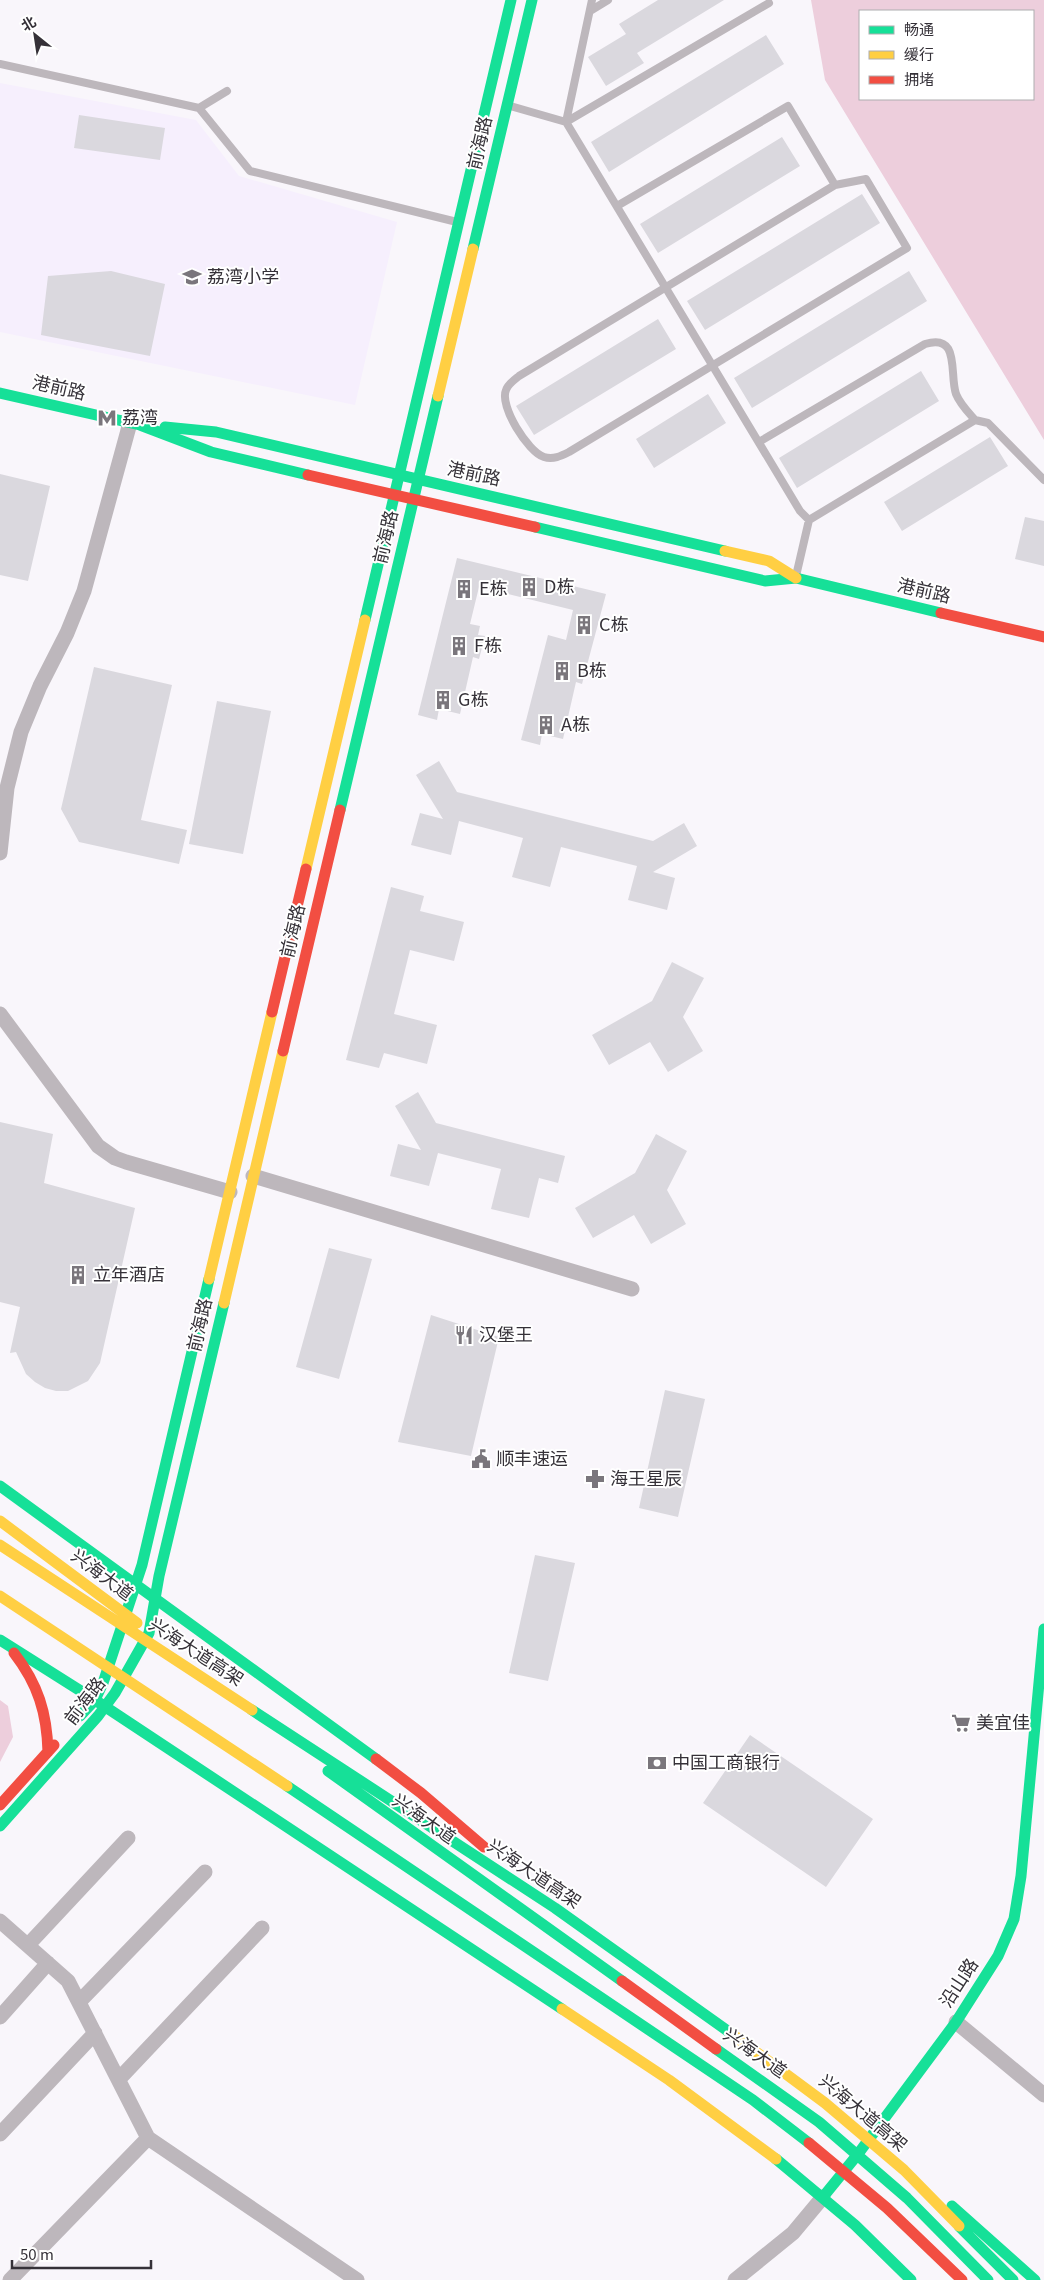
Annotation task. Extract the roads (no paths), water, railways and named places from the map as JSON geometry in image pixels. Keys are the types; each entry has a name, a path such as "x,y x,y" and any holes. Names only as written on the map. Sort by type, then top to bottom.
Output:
{"street":[{"name":"前海路","path":"74,1723 95,1700 103,1683 127,1615 142,1564 511,0"},
{"name":"前海路","path":"0,1826 106,1707 149,1633 159,1576 532,0"},
{"name":"港前路","path":"0,393 135,424 216,432 769,561 796,578 1044,637"},
{"name":"港前路","path":"135,424 211,452 394,495 765,581 796,578"},
{"path":"0,853 7,788 21,732 84,591 135,424"},
{"path":"0,1014 98,1146 126,1162 230,1192"},
{"path":"253,1176 632,1289"},
{"path":"0,1486 81,1549 266,1678 413,1787 555,1908"},
{"name":"兴海大道","path":"0,1521 127,1615 343,1782 781,2094 858,2154 907,2198 988,2280"},
{"name":"兴海大道高架","path":"0,1545 555,1908 753,2049 858,2130 918,2184 1012,2280"},
{"path":"0,1596 334,1816 754,2100 851,2176 894,2213 962,2280"},
{"name":"沿山路","path":"734,2280 793,2233 823,2197 858,2154 956,2022 998,1956 1014,1919 1021,1876 1044,1629"},
{"path":"3,1642 106,1707 669,2080 823,2197 911,2280"},
{"path":"3,1642 34,1680 48,1726 48,1752"},
{"name":"前海路","path":"2,1800 61,1737"},
{"path":"28,1945 128,1838"},
{"path":"80,2002 205,1872"},
{"path":"0,1920 68,1981 148,2138 357,2280"},
{"path":"119,2079 262,1928"},
{"path":"0,2017 48,1963"},
{"path":"956,2022 1044,2095"},
{"path":"0,2134 95,2033"},
{"path":"858,2130 992,2239 1035,2280"},
{"path":"10,2280 148,2138"}],"lane":[{"path":"566,122 592,0"},
{"path":"590,11 608,0"},
{"path":"566,122 768,3"},
{"path":"0,64 199,108 250,171 459,222"},
{"path":"199,108 227,91"},
{"path":"507,105 566,122 800,511 809,520"},
{"path":"617,206 788,106 835,185"},
{"path":"866,179 907,248 570,452 557,457 546,458 529,447 506,408 505,391 510,384 665,288 835,185 866,179"},
{"path":"759,442 925,344 934,341 942,342 948,348 952,358 955,393 961,404 975,420 988,423 1044,480"},
{"path":"796,578 809,520 975,420"}],"place":[{"name":"荔湾小学","path":"192,277"},
{"name":"荔湾","path":"107,418"},
{"name":"D栋","path":"529,587"},
{"name":"E栋","path":"464,589"},
{"name":"C栋","path":"584,625"},
{"name":"F栋","path":"459,646"},
{"name":"B栋","path":"562,671"},
{"name":"G栋","path":"443,700"},
{"name":"A栋","path":"546,725"},
{"name":"立年酒店","path":"78,1275"},
{"name":"汉堡王","path":"464,1335"},
{"name":"顺丰速运","path":"481,1459"},
{"name":"海王星辰","path":"595,1479"},
{"name":"美宜佳","path":"961,1723"},
{"name":"中国工商银行","path":"657,1763"}]}
